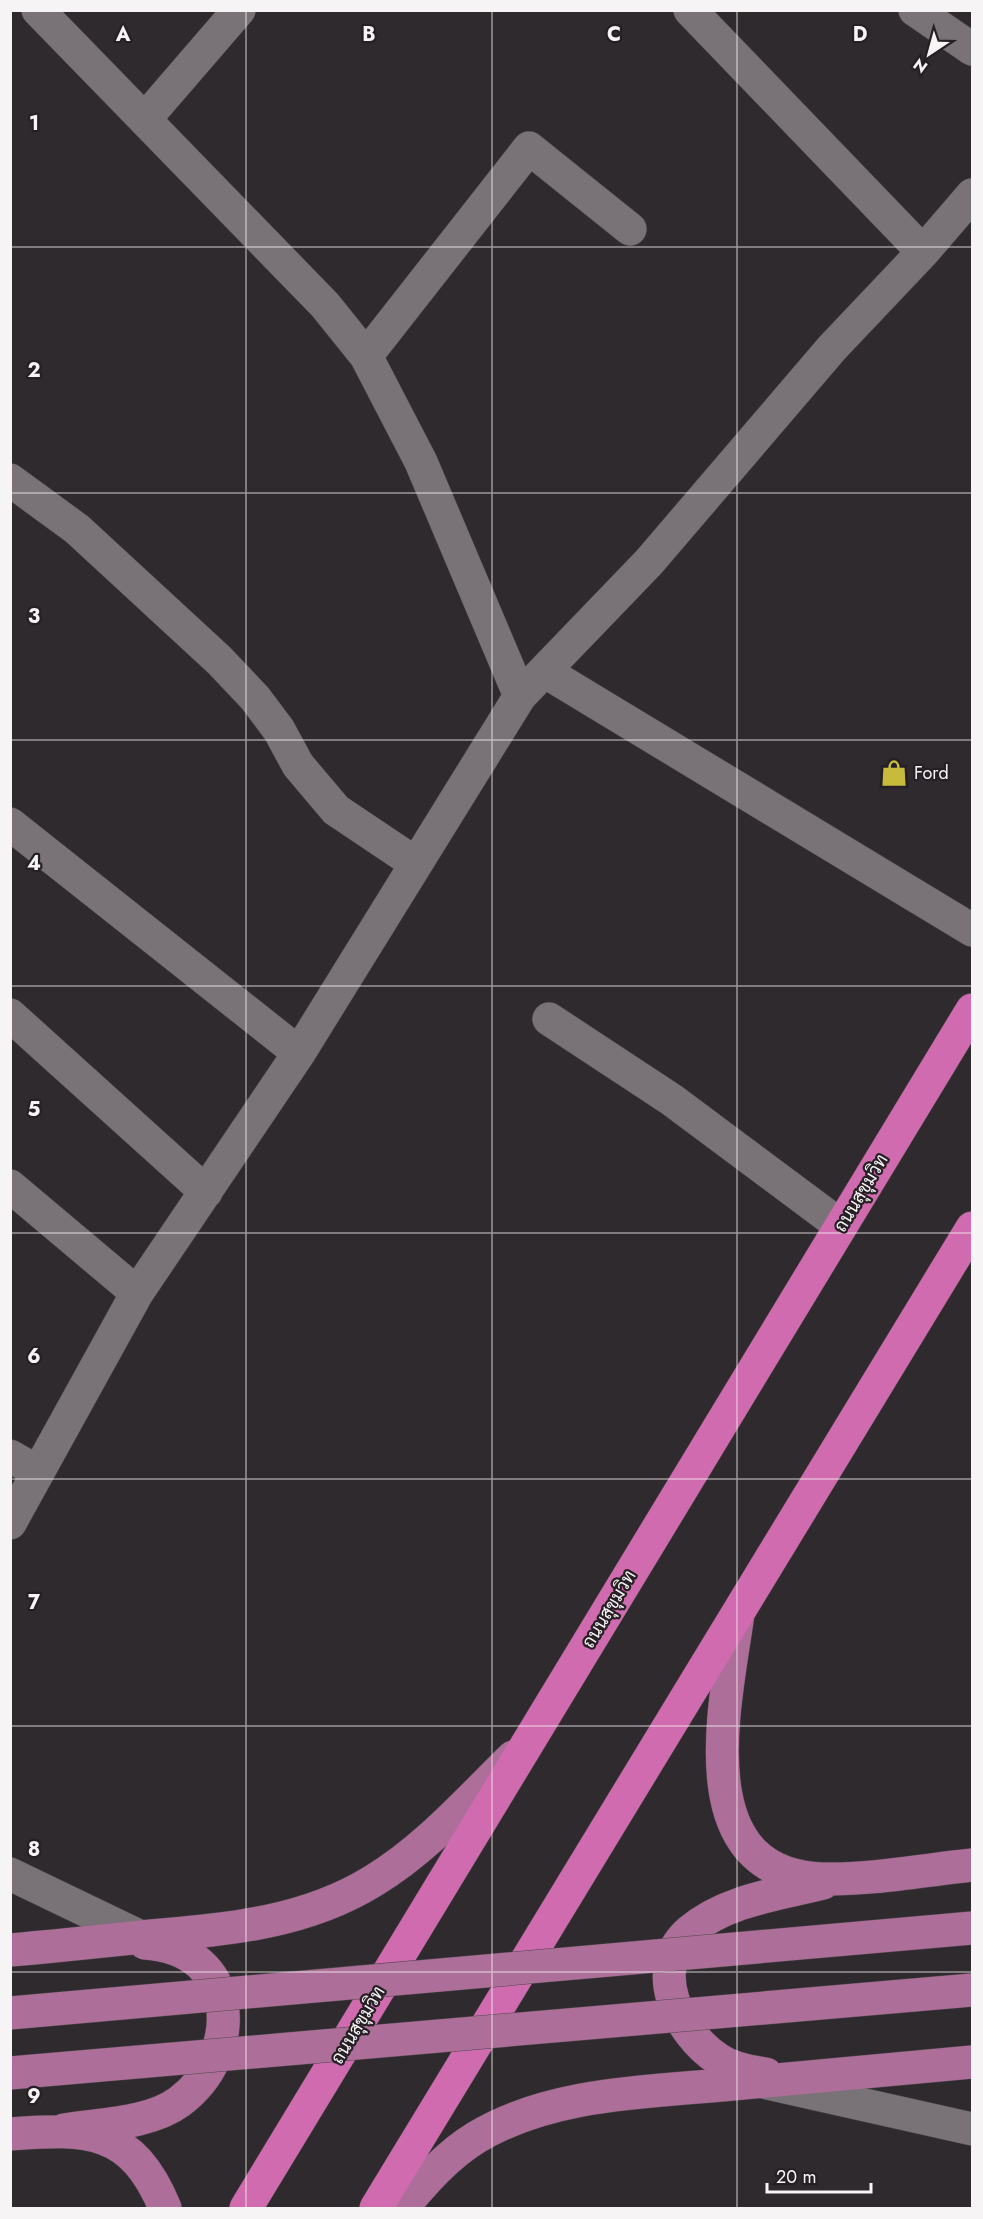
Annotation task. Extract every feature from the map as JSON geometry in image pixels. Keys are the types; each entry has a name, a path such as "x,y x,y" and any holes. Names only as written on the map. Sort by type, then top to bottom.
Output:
{"highway":[{"name":"ถนนสุขุมวิท","path":"246,2208 972,1010"},
{"path":"376,2208 972,1228"}],"main road":[{"path":"738,1614 722,1736 723,1783 731,1816 751,1848 771,1865 794,1875 841,1878"},
{"path":"10,1950 262,1923 293,1916 348,1895 406,1857 531,1740"},
{"path":"794,2078 737,2068 719,2060 704,2048 682,2022 670,1992 671,1961 678,1945 689,1932 718,1913 742,1904 841,1878 972,1865"},
{"path":"10,2013 972,1928"},
{"path":"10,2134 64,2130 139,2118 177,2104 204,2076 221,2038 223,2001 212,1976 201,1965 165,1947 149,1943 107,1941"},
{"path":"10,2073 972,1990"},
{"path":"402,2208 452,2155 477,2136 506,2122 543,2110 584,2101 794,2078 972,2062"},
{"path":"64,2130 104,2138 126,2150 141,2166 165,2208"}],"street":[{"path":"38,10 325,305 366,356 421,462 520,696"},
{"path":"145,119 239,10"},
{"path":"690,10 922,252"},
{"path":"915,10 972,49"},
{"path":"366,356 529,148 630,228"},
{"path":"10,1523 137,1293 299,1053 520,696 649,562 832,348 972,195"},
{"path":"10,480 77,529 219,660 255,698 279,730 298,765 336,810 415,863"},
{"path":"544,671 972,930"},
{"path":"10,824 299,1053"},
{"path":"10,1016 206,1192"},
{"path":"549,1019 672,1100 841,1226"},
{"path":"10,1186 137,1293"},
{"path":"10,1456 38,1472"},
{"path":"10,1874 141,1937"},
{"path":"760,2082 972,2129"}],"place":[{"name":"Ford","path":"894,773"}]}
